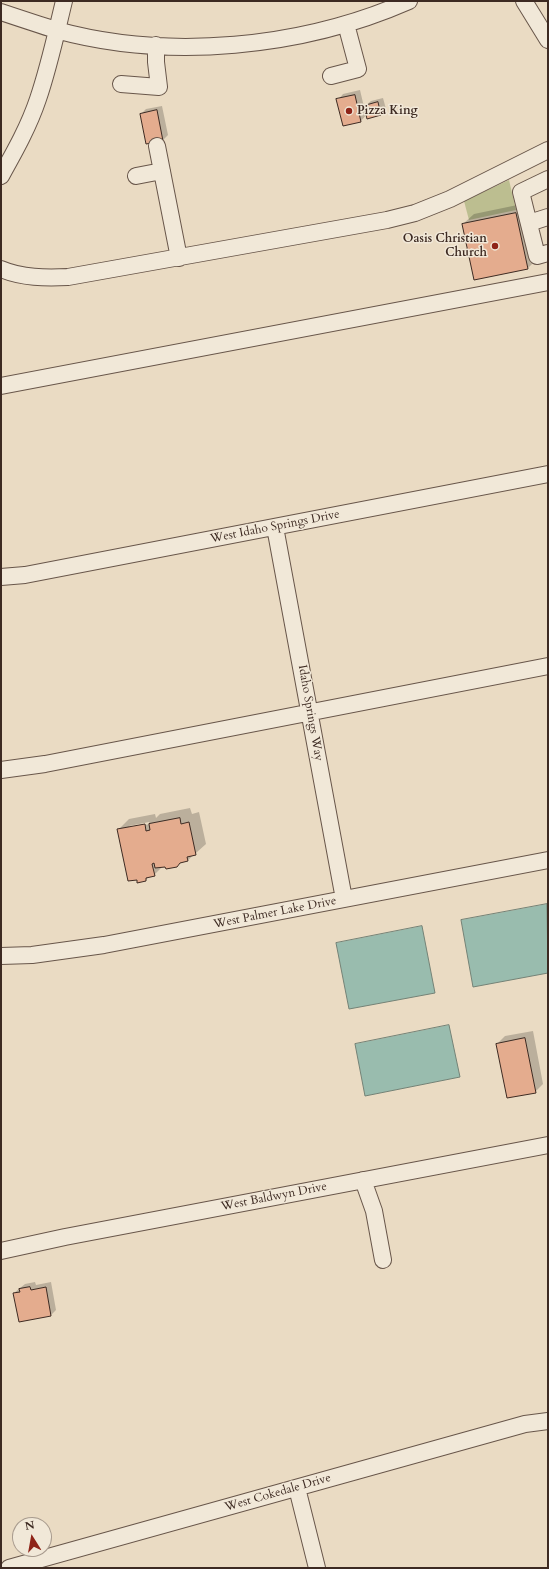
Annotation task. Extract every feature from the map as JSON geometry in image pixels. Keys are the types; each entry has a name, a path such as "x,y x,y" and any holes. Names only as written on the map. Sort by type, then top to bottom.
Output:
{"street":[{"path":"1,176 28,124 38,99 46,76 64,1"},
{"path":"1,12 57,30 121,42 156,45 207,46 238,44 300,35 346,24 377,14 409,1"},
{"path":"524,1 548,40"},
{"path":"331,76 358,69 346,24"},
{"path":"121,84 159,87 156,62 156,45"},
{"path":"157,146 179,258"},
{"path":"1,269 27,276 47,278 68,277 388,220 415,213 450,199 548,150"},
{"path":"136,176 162,171"},
{"path":"548,180 521,192 537,256 548,253"},
{"path":"529,223 548,217"},
{"path":"1,386 548,282"},
{"name":"West Idaho Springs Drive","path":"1,577 26,575 548,474"},
{"name":"Idaho Springs Way","path":"275,527 344,899"},
{"path":"1,770 45,764 548,666"},
{"name":"West Palmer Lake Drive","path":"1,956 32,955 104,945 548,860"},
{"name":"West Baldwyn Drive","path":"1,1251 65,1237 548,1145"},
{"path":"363,1180 374,1211 383,1260"},
{"name":"West Cokedale Drive","path":"9,1568 525,1424 548,1421"},
{"path":"297,1488 317,1568"}],"shaded area":[{"path":"509,180 516,210 469,220 464,201"},
{"path":"547,904 548,973 473,987 461,920"},
{"path":"422,926 435,993 349,1009 336,943"},
{"path":"449,1025 460,1077 365,1096 355,1044"}],"building":[{"name":"Pizza King","path":"355,95 361,122 343,126 336,99"},
{"path":"378,102 381,115 367,119 364,106"},
{"path":"157,110 163,141 146,144 140,114"},
{"name":"Oasis Christian Church","path":"516,213 528,269 474,280 462,224"},
{"path":"180,818 181,824 189,822 196,855 187,857 188,861 180,863 177,867 166,869 165,867 155,868 154,863 152,864 155,876 146,878 146,881 137,883 137,880 128,881 117,829 145,824 146,831 150,830 149,824"},
{"path":"525,1038 536,1093 507,1098 496,1044"},
{"path":"30,1287 31,1290 46,1287 51,1316 19,1322 13,1293 20,1292 19,1289"}],"place":[{"name":"Pizza King","path":"349,111"},
{"name":"Oasis Christian Church","path":"495,246"}]}
